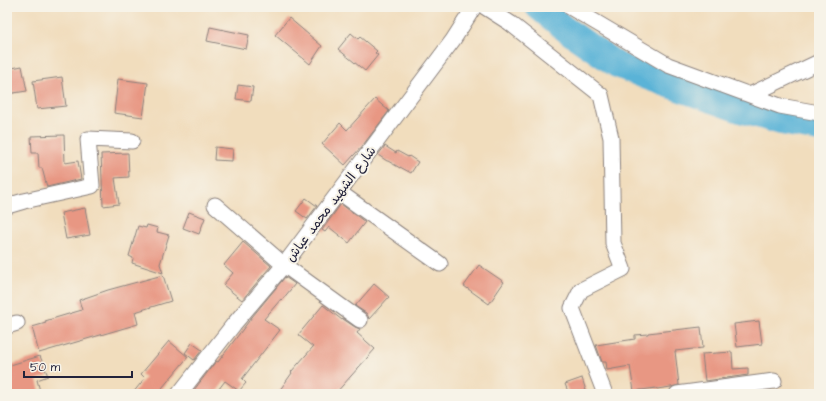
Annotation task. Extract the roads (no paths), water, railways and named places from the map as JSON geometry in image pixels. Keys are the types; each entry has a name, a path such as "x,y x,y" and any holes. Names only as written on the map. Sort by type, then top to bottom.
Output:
{"street":[{"path":"570,7 668,65 780,106 819,113"},
{"path":"474,8 510,22 601,95 611,138 613,243 623,269 581,290 572,308 605,394"},
{"name":"شارع الشهيد محمد عياش","path":"178,394 284,265 453,40 474,8"},
{"path":"750,95 819,62"},
{"path":"7,206 92,186 88,139 132,141"},
{"path":"339,192 440,264"},
{"path":"215,205 284,265 360,320"},
{"path":"677,394 774,381"}],"waterway":[{"path":"538,7 565,29 617,65 737,109 781,122 819,129"}]}
